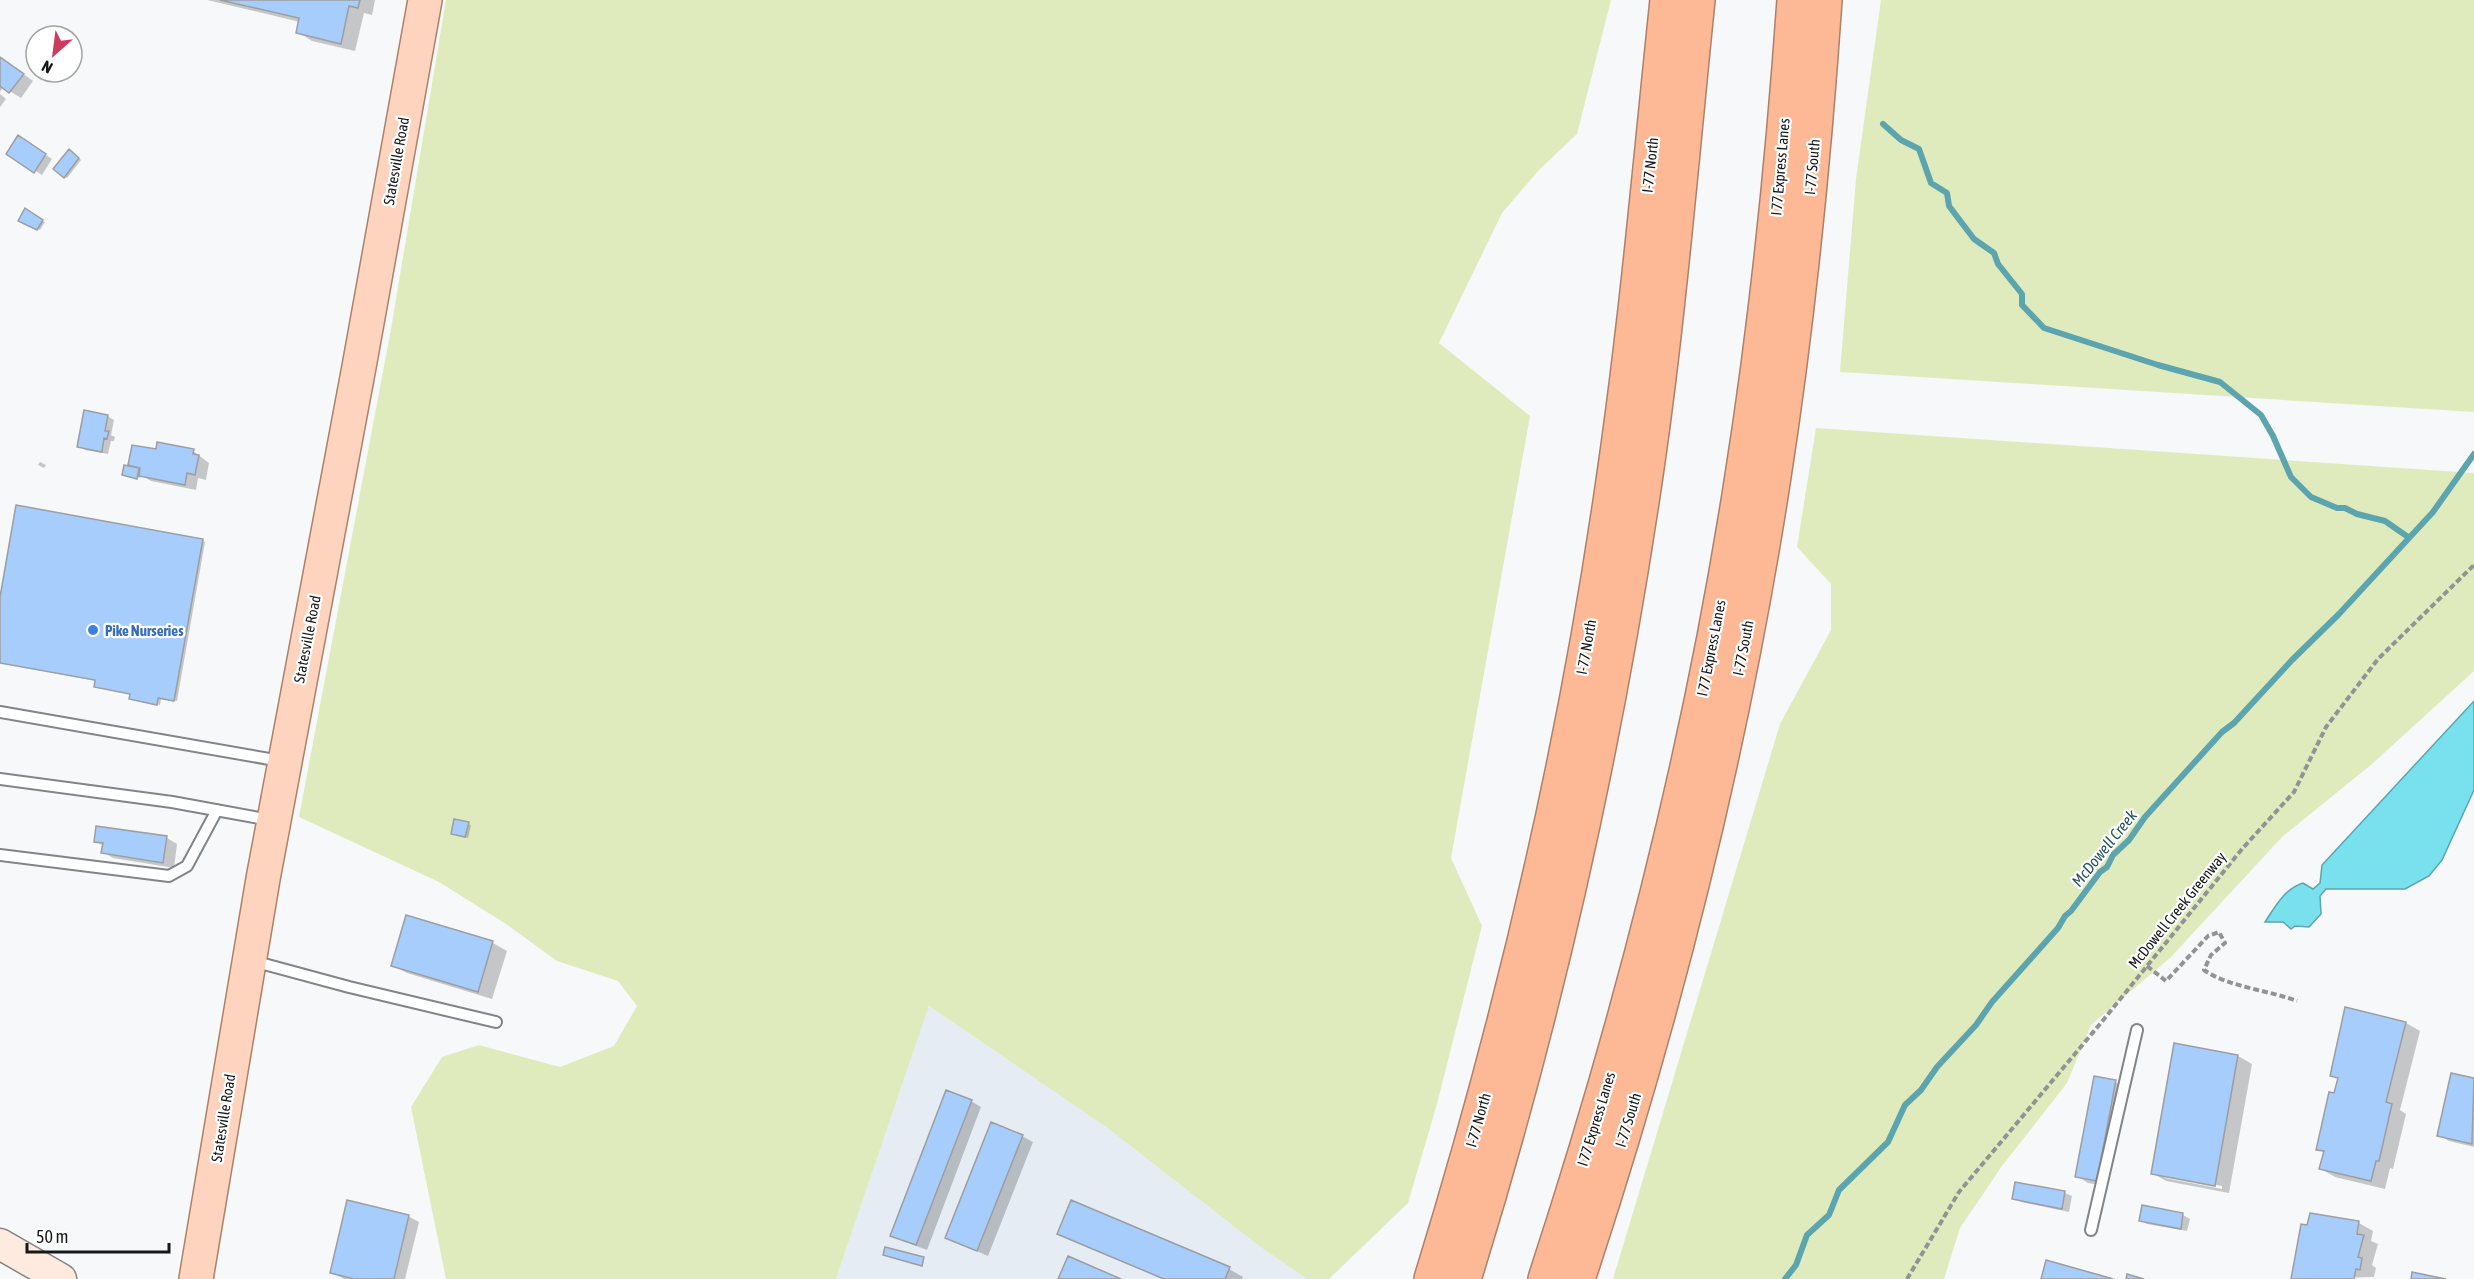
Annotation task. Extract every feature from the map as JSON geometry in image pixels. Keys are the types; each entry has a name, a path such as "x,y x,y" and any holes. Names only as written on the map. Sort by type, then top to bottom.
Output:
{"highway":[{"name":"I-77 North","path":"1431,1279 1464,1171 1513,994 1554,814 1579,690 1609,510 1626,385 1667,0"},
{"path":"1464,1279 1488,1202 1543,1001 1590,798 1611,684 1644,492 1698,0"},
{"name":"I 77 Express Lanes","path":"1545,1279 1601,1103 1632,992 1676,814 1703,691 1736,514 1757,376 1780,170 1794,0"},
{"name":"I-77 South","path":"1578,1279 1634,1101 1688,900 1712,799 1755,591 1773,484 1799,288 1825,0"}],"main road":[{"name":"Statesville Road","path":"196,1279 284,761 359,367 425,0"}],"street":[{"path":"0,1244 61,1279"}],"lane":[{"path":"0,712 284,761"},
{"path":"0,779 274,820"},
{"path":"0,855 169,876 187,866 217,810"},
{"path":"249,960 496,1022"},
{"path":"2091,1230 2137,1030"}],"path":[{"name":"McDowell Creek Greenway","path":"1907,1279 1959,1192 2242,849 2294,792 2326,727 2378,659 2474,565"},
{"path":"2147,966 2166,981 2208,936 2219,932 2225,943 2211,955 2204,970 2215,978 2273,992 2297,1001"}],"shaded area":[{"path":"929,1006 1106,1127 1259,1246 1307,1279 836,1279"}],"green space":[{"path":"446,0 1611,0 1577,134 1539,170 1502,213 1439,343 1530,416 1451,858 1482,926 1437,1104 1408,1203 1329,1279 1307,1279 1259,1246 1106,1127 929,1006 836,1279 446,1279 411,1107 442,1057 479,1045 560,1067 614,1046 637,1006 618,981 557,961 506,924 439,882 299,817 391,329"},
{"path":"1881,0 2474,0 2474,412 1840,372 1856,179"},
{"path":"1816,428 2474,473 2474,671 2372,764 2282,837 2171,957 2091,1025 2067,1083 2002,1166 1960,1228 1944,1279 1613,1279 1780,724 1831,630 1831,584 1797,547"}],"water":[{"path":"2474,701 2474,790 2442,860 2429,876 2405,889 2326,889 2320,896 2321,914 2309,927 2295,926 2291,929 2283,922 2265,922 2290,890 2303,883 2313,889 2320,883 2322,865"}],"building":[{"path":"220,0 360,0 358,8 349,6 341,44 296,33 299,18"},
{"path":"0,57 24,74 9,93 0,86"},
{"path":"18,135 46,154 34,173 6,154"},
{"path":"69,149 79,158 64,178 53,169"},
{"path":"25,208 43,220 37,230 18,221"},
{"path":"84,410 108,415 105,431 109,431 107,439 104,438 102,452 77,447"},
{"path":"157,442 194,449 193,454 199,455 195,475 187,473 185,485 139,476 140,468 128,465 132,445 156,449"},
{"path":"124,465 139,468 137,479 122,475"},
{"name":"Pike Nurseries","path":"16,505 203,539 174,701 158,698 157,705 129,699 130,694 94,687 95,680 0,663 0,597"},
{"path":"454,819 469,822 465,837 451,834"},
{"path":"96,826 167,836 163,863 101,853 103,843 94,842"},
{"path":"406,915 493,941 478,992 391,966"},
{"path":"2345,1007 2406,1022 2386,1102 2392,1104 2379,1161 2376,1161 2371,1181 2319,1169 2324,1151 2316,1150 2329,1092 2334,1093 2338,1078 2330,1076"},
{"path":"2174,1043 2238,1055 2215,1186 2151,1174"},
{"path":"2451,1073 2474,1078 2472,1144 2437,1136"},
{"path":"2094,1076 2116,1080 2097,1181 2075,1177"},
{"path":"946,1090 972,1100 916,1245 890,1236"},
{"path":"991,1122 1023,1135 977,1251 945,1238"},
{"path":"2015,1182 2065,1191 2062,1209 2012,1199"},
{"path":"347,1200 409,1215 394,1279 354,1279 330,1273"},
{"path":"1071,1200 1230,1267 1225,1279 1164,1279 1057,1234"},
{"path":"2142,1205 2183,1213 2181,1229 2139,1221"},
{"path":"2310,1213 2359,1221 2357,1234 2364,1235 2358,1257 2362,1258 2360,1270 2356,1269 2354,1279 2291,1279 2301,1224 2307,1225"},
{"path":"885,1247 924,1257 922,1266 883,1255"},
{"path":"1068,1256 1121,1279 1058,1279"},
{"path":"2046,1260 2110,1278 2113,1279 2041,1279"},
{"path":"2412,1272 2436,1277 2446,1279 2411,1279"},
{"path":"2127,1274 2144,1279 2126,1279"}],"waterway":[{"path":"1883,124 1901,140 1919,149 1931,183 1947,193 1949,206 1974,239 1994,253 1998,264 2022,294 2022,305 2044,328 2158,365 2220,382 2261,415 2291,477 2311,497 2337,508 2345,508 2357,514 2385,521 2408,537"},
{"name":"McDowell Creek","path":"1785,1279 1796,1265 1807,1235 1829,1215 1839,1190 1888,1142 1905,1105 1921,1090 1937,1067 1976,1025 1992,1002 2058,928 2100,872 2107,867 2113,855 2129,840 2145,817 2222,732 2234,723 2292,660 2339,614 2433,512 2474,454"}],"place":[{"name":"Pike Nurseries","path":"93,630"}]}
